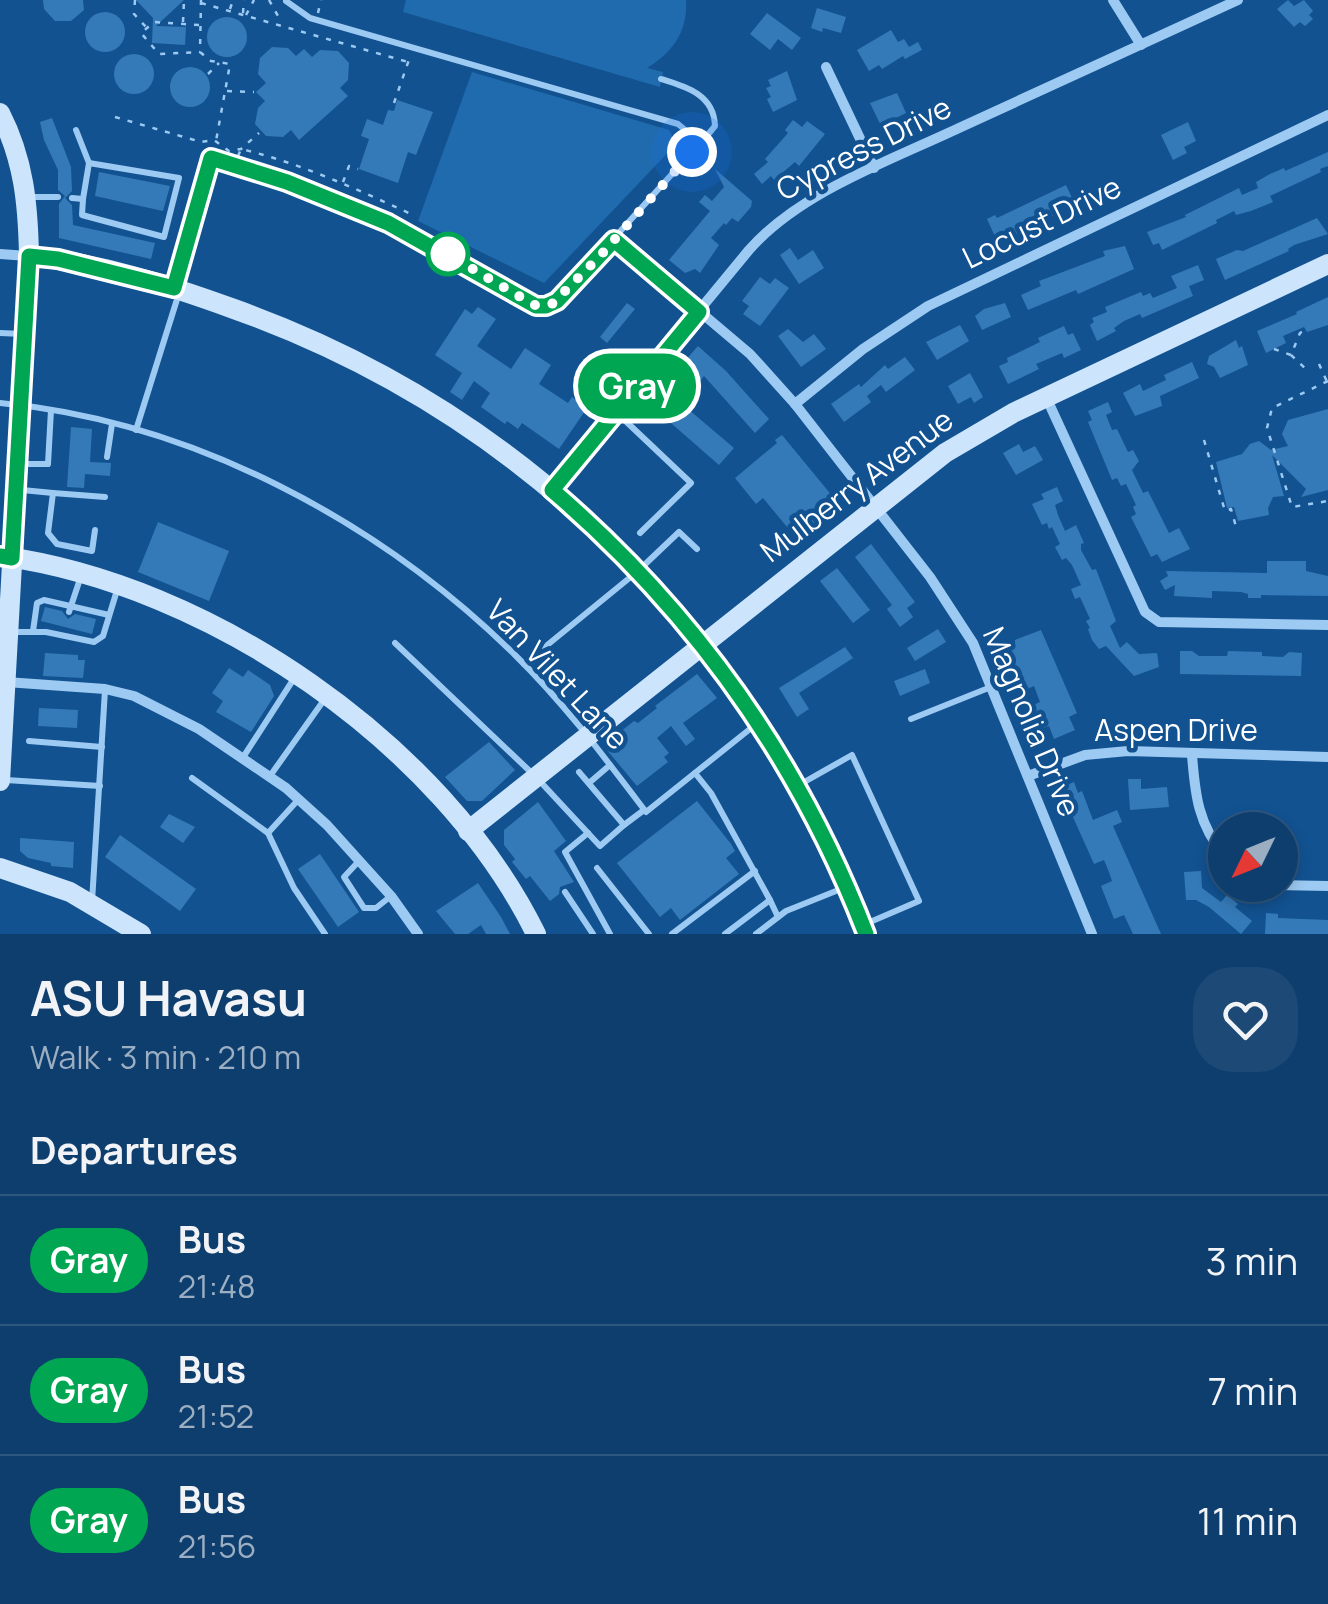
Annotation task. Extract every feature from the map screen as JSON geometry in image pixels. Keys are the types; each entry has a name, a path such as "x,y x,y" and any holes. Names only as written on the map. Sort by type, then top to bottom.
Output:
{"street":[{"path":"1113,0 1142,45"},
{"name":"Cypress Drive","path":"552,490 770,226 874,168 1238,0"},
{"path":"826,68 874,168"},
{"path":"0,113 21,162 28,197 29,256 25,334 10,404 17,464 6,557 8,632 0,780"},
{"name":"Locust Drive","path":"795,404 863,348 928,306 1328,115"},
{"path":"177,289 211,158"},
{"name":"Magnolia Drive","path":"614,240 750,354 795,404 930,577 973,643 1092,934"},
{"path":"0,254 58,259 177,289 260,318 358,362 451,416 552,490 638,571 702,644 759,722 798,786 864,930"},
{"name":"Mulberry Avenue","path":"468,831 874,507 962,442 1046,397 1328,264"},
{"path":"1046,397 1151,619 1328,625"},
{"path":"6,557 119,585 191,613 297,674 394,752 468,831 536,934"},
{"path":"6,682 134,696 199,728 298,799 360,860 418,934"},
{"name":"Aspen Drive","path":"1028,776 1085,755 1128,751 1328,757"},
{"path":"1192,754 1195,800 1208,831"},
{"path":"0,868 49,883 92,903 141,934"},
{"path":"1298,885 1328,886"}],"lane":[{"path":"286,0 310,18 678,124 692,138 688,159"},
{"path":"211,158 338,201 388,223 536,306 546,306 557,301 715,126 713,112 696,91 661,79"},
{"path":"76,130 89,163 82,215 164,237 179,178 89,163"},
{"path":"28,197 58,196"},
{"path":"72,198 84,199"},
{"path":"136,430 177,289"},
{"path":"0,333 25,334"},
{"name":"Van Vilet Lane","path":"10,404 136,430 250,473 332,515 446,593 524,664 587,735 644,810"},
{"path":"17,464 48,464 51,410"},
{"path":"616,412 691,483 640,533"},
{"path":"107,457 112,424"},
{"path":"16,489 105,497"},
{"path":"52,493 48,533 58,544 92,552 95,530"},
{"path":"524,664 638,571 679,532 697,549"},
{"path":"70,609 82,574"},
{"path":"8,632 78,634 94,642 103,636 119,585"},
{"path":"33,632 37,603 110,615"},
{"path":"46,632 49,623"},
{"path":"60,636 64,626"},
{"path":"394,643 536,777 600,846 759,722"},
{"path":"242,759 297,674"},
{"path":"910,719 992,686"},
{"path":"92,903 105,690"},
{"path":"269,777 327,696"},
{"path":"29,741 102,747"},
{"path":"798,786 852,755 919,901 864,930"},
{"path":"589,783 610,765"},
{"path":"579,772 624,824"},
{"path":"695,773 711,793 778,918"},
{"path":"192,778 268,832 294,888 325,934"},
{"path":"0,780 100,786"},
{"path":"268,832 298,799"},
{"path":"588,833 565,852 610,934"},
{"path":"360,860 344,877 364,908 376,908 392,896"},
{"path":"598,868 649,934"},
{"path":"672,934 755,872"},
{"path":"762,932 786,911 846,886"},
{"path":"564,892 594,934"},
{"path":"726,934 770,900"}],"path":[{"path":"135,0 134,14 146,28"},
{"path":"183,24 184,0"},
{"path":"217,7 219,0"},
{"path":"230,10 233,0"},
{"path":"244,0 245,14"},
{"path":"245,14 254,0"},
{"path":"269,0 278,16 276,23"},
{"path":"200,52 201,1 408,62"},
{"path":"201,25 154,22 142,33 159,54 200,52 212,61 230,64 216,141"},
{"path":"394,103 413,48"},
{"path":"208,74 220,62"},
{"path":"225,90 254,92"},
{"path":"115,117 201,142 216,141 228,151 241,149 343,184 411,214"},
{"path":"235,164 241,149 259,133"},
{"path":"343,184 349,166 358,169"},
{"path":"1291,355 1305,330"},
{"path":"1274,349 1291,355 1307,370"},
{"path":"1319,364 1328,382 1272,408 1267,428 1292,507 1328,501"},
{"path":"1204,440 1225,511 1231,509 1237,530"}],"shaded area":[{"path":"406,0 686,0 686,11 677,40 647,68 663,72 660,87 403,12"},
{"path":"472,72 669,130 676,144 544,283 418,221"}],"building":[{"path":"43,0 83,0 84,10 71,21 55,21 44,9"},
{"path":"136,0 184,0 156,26 186,27 185,45 152,43 153,18"},
{"path":"1288,0 1294,6 1304,0 1313,11 1309,15 1313,19 1305,26 1300,22 1294,27 1277,9"},
{"path":"817,8 846,17 841,33 811,28"},
{"path":"105,12 119,18 125,32 119,46 105,52 91,46 85,32 91,18"},
{"path":"767,13 801,38 792,50 778,39 770,50 750,34"},
{"path":"227,17 241,23 247,37 241,51 227,57 213,51 207,37 213,23"},
{"path":"891,30 898,42 904,39 909,47 918,42 922,50 869,71 857,50"},
{"path":"272,47 288,48 296,56 304,49 312,57 320,50 338,51 349,63 348,80 340,88 348,96 299,140 291,130 283,137 266,136 255,124 258,108 265,101 256,92 266,83 258,74 260,58"},
{"path":"134,54 148,60 154,74 148,88 134,94 120,88 114,74 120,60"},
{"path":"190,67 204,73 210,87 204,101 190,107 176,101 170,87 176,73"},
{"path":"787,71 797,100 773,112 767,99 771,97 766,88 771,86 768,80"},
{"path":"897,93 906,113 883,130 870,103"},
{"path":"397,100 433,112 416,155 408,152 398,183 359,169 369,139 361,136 367,119 383,125"},
{"path":"52,118 71,167 72,191 65,198 72,205 73,225 155,243 151,259 59,238 59,204 65,196 58,190 58,170 40,122"},
{"path":"793,120 802,127 807,121 825,134 799,166 795,162 774,180 771,176 762,184 754,174 768,162 765,159 788,133 785,130"},
{"path":"1188,122 1196,141 1184,147 1187,153 1173,160 1161,135"},
{"path":"1328,152 1328,166 1270,196 1273,202 1236,215 1234,211 1162,250 1159,243 1153,245 1147,232 1186,217 1239,188 1242,195 1258,188 1256,182 1270,174"},
{"path":"715,169 752,201 751,207 738,222 732,218 724,223 711,238 719,245 700,273 695,269 685,273 669,260 710,211 699,202 705,195 712,201 724,187"},
{"path":"99,172 170,186 163,211 95,196"},
{"path":"1066,185 1074,202 998,243 987,219 995,215 997,218"},
{"path":"1317,218 1328,234 1294,245 1289,251 1225,280 1216,259"},
{"path":"1125,246 1134,269 1078,294 1076,290 1028,310 1021,295 1041,286 1039,281 1105,256 1103,251"},
{"path":"790,248 798,260 813,250 824,268 799,284 780,255"},
{"path":"1198,265 1204,280 1189,286 1193,296 1142,318 1140,314 1124,321 1114,328 1116,331 1097,341 1090,325 1094,322 1092,318 1107,312 1105,307 1141,292 1143,296 1150,293 1153,298 1177,288 1171,276"},
{"path":"760,277 770,284 775,278 789,288 760,326 743,314 749,306 742,301"},
{"path":"1328,297 1328,325 1307,332 1304,327 1283,336 1286,343 1266,353 1257,331"},
{"path":"627,303 635,309 607,343 600,337"},
{"path":"1005,303 1011,317 982,330 975,316"},
{"path":"478,307 496,319 477,346 511,369 525,348 551,365 539,384 568,403 572,397 587,408 559,449 522,423 518,429 507,421 505,424 481,407 490,393 474,381 462,400 450,392 462,373 435,355 465,309 472,314"},
{"path":"960,325 969,341 937,360 926,342"},
{"path":"1064,326 1068,335 1073,333 1081,350 1036,364 1039,369 1008,384 999,366 1040,342 1038,338"},
{"path":"788,329 803,342 814,334 826,349 801,367 778,336"},
{"path":"1236,340 1248,365 1220,378 1214,367 1207,364 1209,356"},
{"path":"698,346 769,419 755,433 704,376 681,403 734,448 719,465 648,403"},
{"path":"905,357 915,370 886,392 881,385 867,396 871,402 844,422 831,404 859,384 861,387 885,365 888,369"},
{"path":"1192,362 1199,378 1160,396 1162,406 1135,416 1123,393 1140,384 1143,391 1166,380 1164,375"},
{"path":"970,373 983,397 974,403 971,397 958,404 948,386"},
{"path":"1108,402 1112,412 1106,415 1112,430 1117,429 1128,452 1133,450 1139,461 1132,470 1143,493 1148,491 1169,533 1179,528 1190,549 1162,562 1157,554 1151,557 1131,517 1136,514 1136,505 1126,484 1121,486 1117,478 1112,480 1088,422 1092,420 1088,411"},
{"path":"1328,409 1328,490 1301,497 1306,489 1272,455 1284,496 1273,497 1269,515 1238,521 1234,507 1227,508 1216,462 1242,454 1250,444 1259,441 1271,450 1288,446 1282,434 1288,420"},
{"path":"71,427 92,429 90,462 111,463 110,476 85,474 84,488 67,487"},
{"path":"782,435 843,509 802,545 763,498 756,504 735,478"},
{"path":"1019,444 1023,452 1035,446 1043,460 1016,475 1003,453"},
{"path":"1057,487 1063,501 1055,505 1058,515 1065,531 1076,525 1084,543 1081,550 1092,570 1096,569 1116,621 1110,626 1120,648 1127,642 1139,654 1157,653 1159,667 1134,676 1106,646 1099,649 1092,640 1086,621 1090,619 1080,597 1075,599 1071,589 1081,585 1072,565 1066,558 1062,560 1055,547 1060,544 1052,527 1042,525 1032,504 1044,499 1041,494"},
{"path":"158,522 229,551 209,601 138,572"},
{"path":"871,544 915,602 907,608 913,617 900,627 887,609 892,605 855,557"},
{"path":"1267,561 1306,561 1306,571 1328,576 1328,596 1248,598 1248,594 1241,592 1212,591 1212,598 1174,596 1175,585 1165,590 1160,581 1168,576 1166,571 1267,573"},
{"path":"837,568 870,610 853,623 820,581"},
{"path":"45,607 62,611 68,619 75,614 96,619 92,634 41,621"},
{"path":"938,629 946,642 915,661 907,648"},
{"path":"1041,630 1077,713 1069,717 1075,730 1054,739 1049,726 1041,729 1031,706 1040,702 1034,686 1023,691 1006,648"},
{"path":"845,647 853,658 799,693 809,709 797,717 779,688"},
{"path":"1180,651 1192,651 1199,656 1227,656 1228,651 1283,657 1289,652 1302,653 1301,676 1180,674"},
{"path":"45,653 78,655 78,660 85,660 83,678 43,676"},
{"path":"229,668 243,677 248,670 270,685 274,696 251,732 216,712 223,701 212,693"},
{"path":"925,669 930,683 900,696 894,681"},
{"path":"697,674 717,698 683,723 695,739 686,746 671,726 657,738 669,753 664,757 668,762 637,786 606,749 606,743 634,721 638,723"},
{"path":"39,708 78,710 77,728 38,726"},
{"path":"489,742 515,770 482,801 467,801 445,777"},
{"path":"1128,779 1141,779 1141,789 1167,787 1169,807 1130,810"},
{"path":"1074,782 1078,793 1082,791 1093,820 1117,810 1122,822 1113,826 1161,934 1133,934 1124,915 1114,919 1101,886 1112,881 1109,872 1104,860 1094,864 1060,788"},
{"path":"697,801 731,844 735,851 726,858 739,874 680,920 671,908 660,917 617,863"},
{"path":"538,802 566,841 554,851 574,882 560,887 559,894 550,901 530,876 526,879 512,862 515,859 504,845 504,830"},
{"path":"169,814 195,827 183,843 160,827"},
{"path":"120,835 196,889 180,911 105,857"},
{"path":"20,838 74,842 73,868 28,858 20,851"},
{"path":"320,854 359,912 338,927 298,869"},
{"path":"1201,871 1208,902 1238,904 1235,907 1252,921 1241,934 1209,907 1186,900 1184,872"},
{"path":"478,883 510,934 486,934 481,925 468,934 455,934 436,911"},
{"path":"1266,913 1278,914 1278,918 1328,920 1328,934 1265,934"}],"bus line":[{"name":"Gray","path":"0,556 12,558 29,256 58,259 174,288 211,158 287,182 388,223 536,306 557,301 614,240 699,312 552,490 656,589 756,717 810,810 866,934"}],"route":[{"path":"448,254 437,248 534,305 551,305 692,152"}]}
